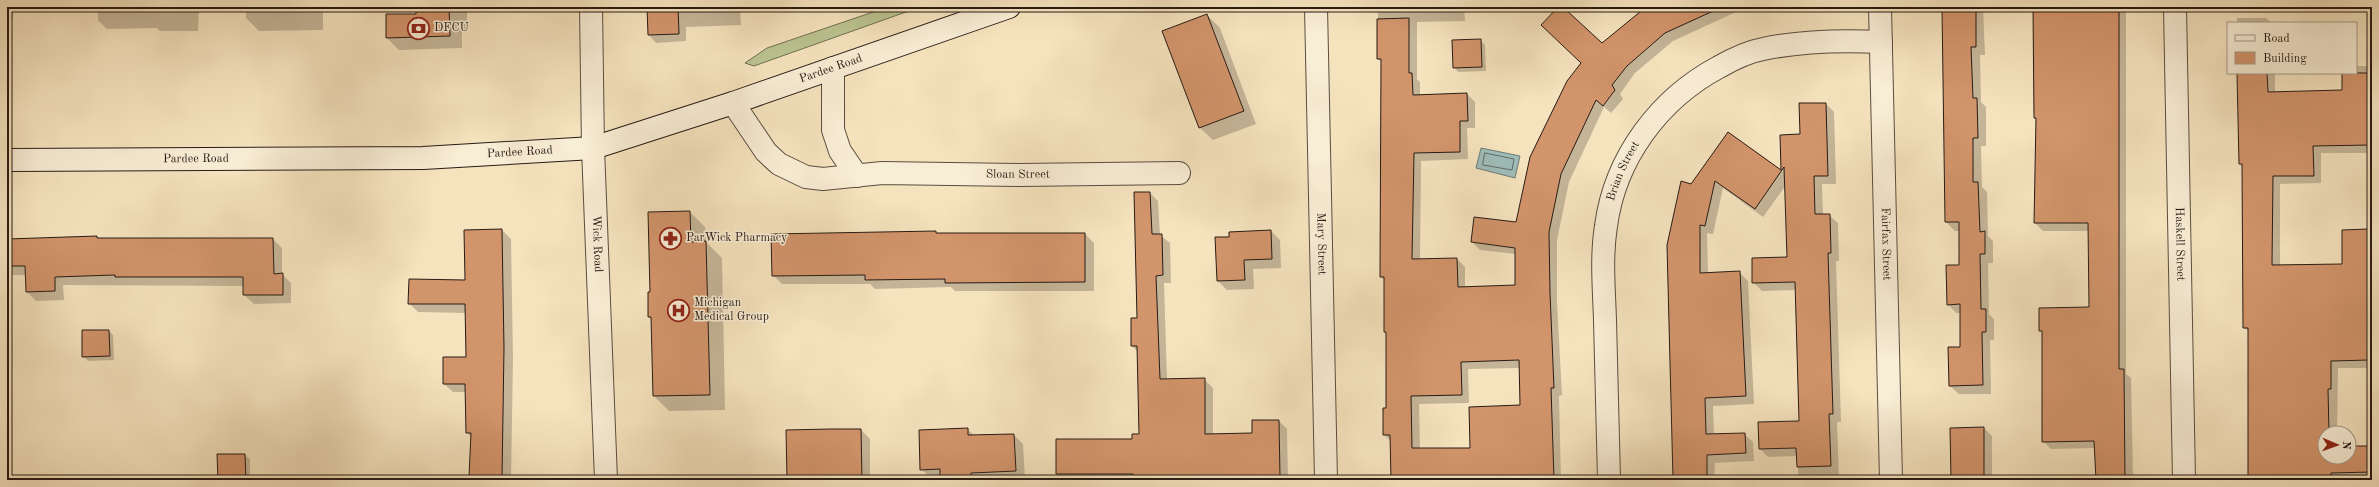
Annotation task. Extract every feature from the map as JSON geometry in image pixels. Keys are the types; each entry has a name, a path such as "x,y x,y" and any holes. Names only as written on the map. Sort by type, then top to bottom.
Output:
{"street":[{"name":"Wick Road","path":"591,7 593,148 606,480"},
{"name":"Pardee Road","path":"7,160 423,158 593,148 733,103 1009,7"},
{"name":"Mary Street","path":"1316,7 1326,480"},
{"name":"Fairfax Street","path":"1880,7 1891,480"},
{"name":"Haskell Street","path":"2175,7 2184,480"},
{"name":"Brian Street","path":"1609,480 1604,248 1612,196 1634,147 1646,128 1672,99 1702,76 1736,58 1762,49 1800,44 1855,41 1881,42"},
{"path":"833,68 833,130 840,151 857,176"},
{"name":"Sloan Street","path":"733,103 766,152 779,164 793,173 823,179 882,173 1020,175 1179,173"}],"green space":[{"path":"888,7 920,7 754,66 745,63 767,48"}],"water":[{"path":"1481,148 1520,156 1515,178 1476,168"}],"building":[{"name":"DFCU","path":"416,7 449,7 450,36 386,38 386,14 416,14"},
{"path":"647,7 678,7 679,34 648,35"},
{"path":"1558,7 1563,7 1602,43 1646,7 1722,7 1665,33 1627,66 1612,85 1615,90 1603,106 1596,100 1561,174 1549,232 1554,388 1551,388 1554,479 1391,480 1390,435 1383,435 1383,408 1386,408 1386,332 1384,332 1384,277 1380,277 1381,59 1377,59 1377,19 1409,18 1409,73 1412,73 1413,95 1467,93 1468,121 1460,121 1460,152 1414,153 1412,259 1457,258 1458,287 1515,285 1515,248 1471,242 1474,217 1516,222 1530,157 1567,81 1581,63 1541,25","holes":["1519,360 1520,405 1469,407 1470,448 1412,448 1411,396 1462,395 1461,362"]},
{"path":"2033,7 2119,7 2119,369 2124,369 2125,480 2096,480 2094,441 2042,442 2042,331 2039,331 2039,308 2089,307 2088,223 2034,223 2036,118 2034,118"},
{"path":"1942,8 1976,8 1976,47 1971,47 1973,98 1977,98 1978,138 1973,138 1973,182 1978,182 1980,232 1985,231 1985,254 1980,254 1981,309 1986,309 1986,332 1982,332 1983,385 1949,386 1948,347 1960,347 1960,304 1947,305 1946,265 1959,265 1959,222 1945,222"},
{"path":"1207,14 1244,111 1199,128 1162,31"},
{"path":"1481,39 1482,67 1453,68 1452,40"},
{"path":"2368,73 2370,145 2313,146 2314,176 2273,176 2272,265 2342,264 2342,230 2368,229 2369,360 2331,361 2331,389 2328,389 2329,425 2317,425 2317,465 2357,465 2357,446 2371,446 2372,472 2331,473 2331,480 2248,480 2248,328 2243,328 2242,164 2239,164 2237,74 2267,74 2268,92 2342,90 2342,74"},
{"path":"1799,103 1826,103 1828,176 1814,176 1815,214 1830,214 1831,253 1828,253 1833,414 1829,414 1831,466 1797,467 1796,448 1759,449 1758,422 1799,421 1795,282 1752,283 1752,258 1787,257 1784,167 1755,209 1715,181 1705,226 1700,225 1700,273 1740,271 1746,396 1705,398 1706,434 1745,433 1746,453 1707,455 1707,480 1673,480 1667,245 1681,181 1691,184 1728,132 1781,170 1780,135 1800,134"},
{"path":"1134,192 1150,192 1152,234 1162,234 1163,275 1156,276 1160,379 1205,378 1205,434 1252,433 1252,420 1279,420 1280,477 1133,480 1133,474 1056,474 1056,439 1132,439 1132,434 1139,434 1137,346 1131,346 1131,318 1137,318"},
{"path":"690,211 691,242 706,241 710,395 653,396 651,317 648,317 648,292 650,292 648,212"},
{"path":"502,229 504,348 502,478 469,477 471,433 466,433 465,384 443,384 443,357 466,357 465,304 408,304 409,279 465,280 464,230"},
{"path":"1271,230 1272,259 1244,260 1245,280 1217,281 1215,237 1229,237 1229,232"},
{"path":"936,231 936,233 1085,233 1085,282 945,283 945,279 865,280 865,275 772,276 771,234"},
{"path":"97,236 97,238 273,238 274,274 283,273 283,295 243,295 243,277 115,277 115,275 55,277 55,291 26,292 25,266 7,266 7,239"},
{"path":"82,330 109,330 110,356 82,357"},
{"path":"1984,427 1984,480 1951,480 1950,428"},
{"path":"968,428 968,435 1014,434 1016,471 971,473 971,476 940,477 940,469 920,470 919,430"},
{"path":"861,429 862,480 787,480 786,430"},
{"path":"217,454 245,454 246,480 218,480"}],"place":[{"name":"DFCU","path":"418,28"},
{"name":"ParWick Pharmacy","path":"670,238"},
{"name":"Michigan Medical Group","path":"678,310"}]}
